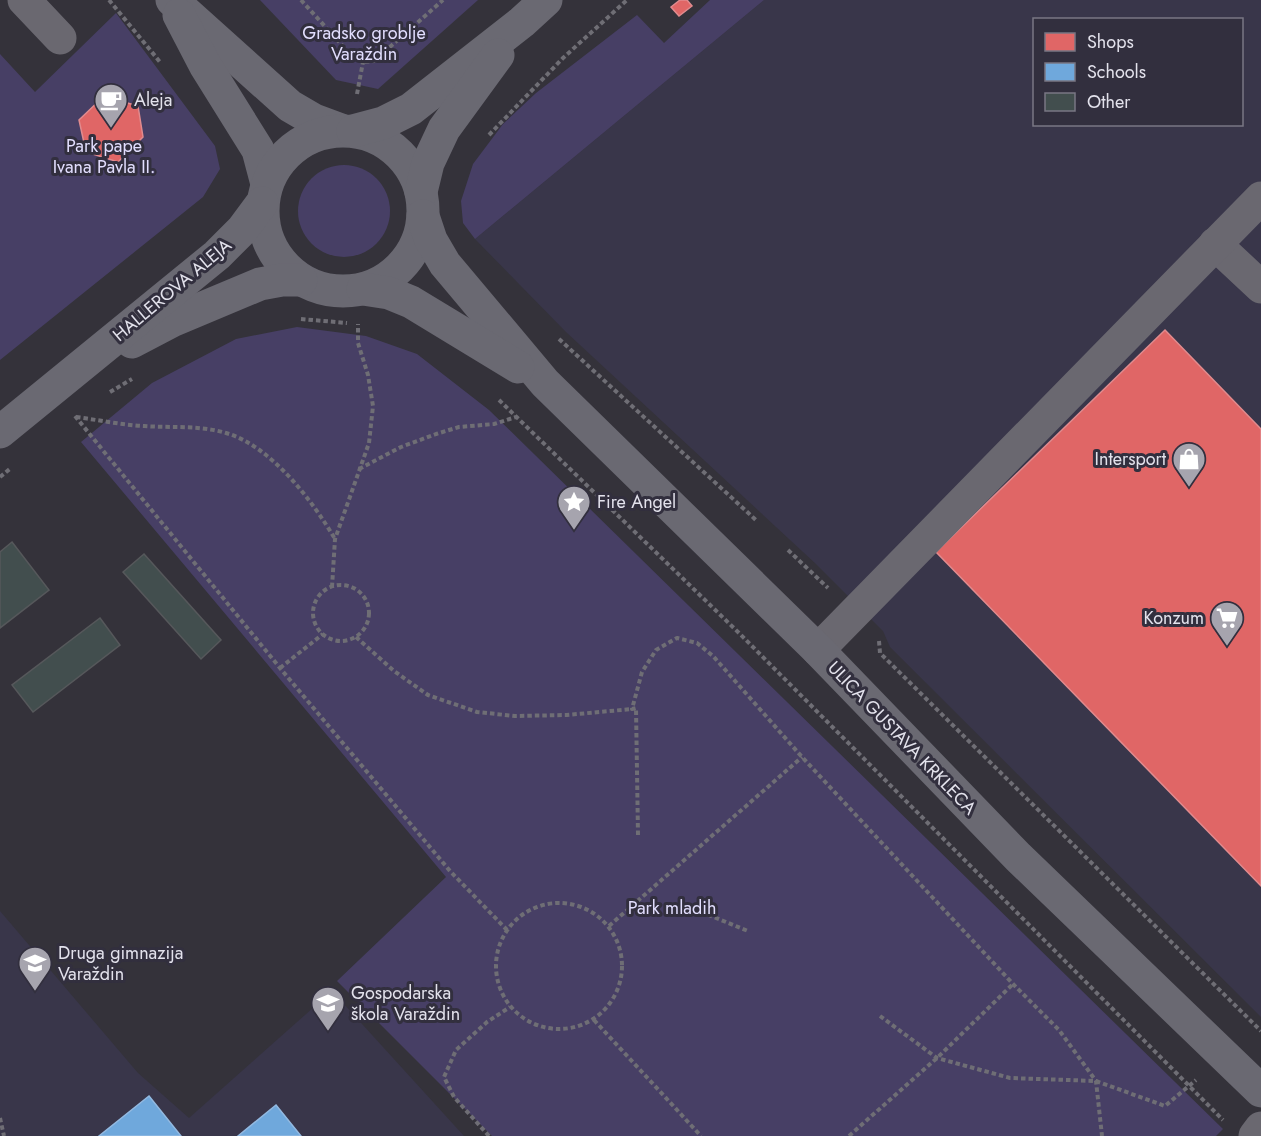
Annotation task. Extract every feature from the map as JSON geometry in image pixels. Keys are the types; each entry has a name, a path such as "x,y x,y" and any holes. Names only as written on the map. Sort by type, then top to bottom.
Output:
{"main road":[{"path":"172,0 287,103 314,120 376,137 396,150 412,169 422,204"},
{"path":"172,0 205,65 258,150 265,193 263,226 271,247 284,266 301,280 321,288 342,291 363,289 386,278 405,262 418,241 428,163 444,129 522,22"},
{"path":"265,193 278,163 296,145 317,134 383,123 411,109 522,22 546,0"},
{"name":"HALLEROVA ALEJA","path":"0,432 217,255 242,230 265,193"},
{"name":"ULICA GUSTAVA KRKLECA","path":"422,204 431,240 445,264 545,384 818,650 1018,858 1261,1091"},
{"name":"HALLEROVA ALEJA","path":"75,372 174,320 240,291 282,280 301,280"},
{"name":"ULICA GUSTAVA KRKLECA","path":"363,289 388,293 411,302 545,384"}],"lane":[{"path":"24,0 60,38"},
{"path":"818,650 1261,198"},
{"path":"1215,244 1261,287"}],"path":[{"path":"109,0 166,70"},
{"path":"301,0 350,54 363,62 374,61 443,0"},
{"path":"486,138 563,58 627,0"},
{"path":"357,96 363,62"},
{"path":"292,319 367,324"},
{"path":"332,587 335,539 369,443 373,406 368,375 358,343 358,323"},
{"path":"551,332 757,521"},
{"path":"107,394 134,378"},
{"path":"493,394 740,634 1189,1087 1249,1130"},
{"path":"75,417 84,411"},
{"path":"75,417 142,426 196,427 228,433 254,446 290,478 322,517 335,539"},
{"path":"75,417 450,871 507,930"},
{"path":"358,469 401,447 436,434 459,427 494,424 516,417"},
{"path":"788,550 833,593"},
{"path":"349,586 364,597 368,605 367,623 356,637 339,641 323,634 313,618 317,599 323,592 332,587 349,586"},
{"path":"280,668 323,634"},
{"path":"356,637 394,671 428,695 477,712 515,716 567,715 636,708 638,835"},
{"path":"632,708 642,672 656,650 677,638 697,643 713,657 802,757 1013,984 1059,1030 1096,1081 1101,1136"},
{"path":"878,639 880,653 1261,1031"},
{"path":"609,926 802,757"},
{"path":"551,903 570,903 591,911 609,926 620,945 622,978 614,999 594,1020 575,1028 556,1030 534,1026 516,1014 502,996 496,982 495,960 500,942 512,923 529,909 551,903"},
{"path":"694,909 748,931"},
{"path":"849,1136 937,1058 1013,984"},
{"path":"489,1136 454,1097 444,1077 456,1050 487,1022 510,1007"},
{"path":"880,1016 937,1058 1010,1078 1096,1081 1165,1106 1189,1087"},
{"path":"594,1020 701,1136"},
{"path":"0,1118 4,1136"}],"shaded area":[{"path":"764,0 1261,0 1261,1017 890,647 883,631 816,564 566,332 475,239"},
{"path":"0,911 138,1073 189,1118 332,991 464,1136 0,1136"}],"green space":[{"name":"Gradsko groblje Varaždin","path":"260,0 478,0 378,89 336,80"},
{"path":"710,0 764,0 475,239 463,223 461,201 473,164 503,124 536,93 637,15 664,43"},
{"name":"Park pape Ivana Pavla II.","path":"116,13 215,146 220,169 203,197 0,360 0,54 35,92"},
{"path":"344,165 362,168 377,178 387,193 390,211 387,229 377,244 362,254 344,257 326,254 311,244 301,229 298,211 301,193 311,178 326,168"},
{"name":"Park mladih","path":"297,327 366,336 417,354 489,410 1223,1129 1216,1136 492,1136 337,981 446,877 81,442 152,383 236,339"}],"building: Shops":[{"path":"680,0 687,0 692,6 679,16 671,7"},
{"name":"Aleja","path":"104,96 138,106 143,137 118,162 86,152 79,120"},
{"path":"1165,330 1261,429 1261,886 936,552"}],"building: Schools":[{"path":"149,1096 181,1136 99,1136"},
{"path":"276,1105 301,1136 238,1136"}],"building: Other":[{"path":"12,542 49,590 0,628 0,552"},
{"path":"144,554 221,640 201,659 123,572"},
{"path":"100,618 120,645 33,712 12,685"}],"place":[{"name":"Aleja","path":"111,129"},
{"name":"Intersport","path":"1189,488"},
{"name":"Fire Angel","path":"574,531"},
{"name":"Konzum","path":"1227,647"},
{"name":"Druga gimnazija Varaždin","path":"35,992"},
{"name":"Gospodarska škola Varaždin","path":"328,1032"}]}
